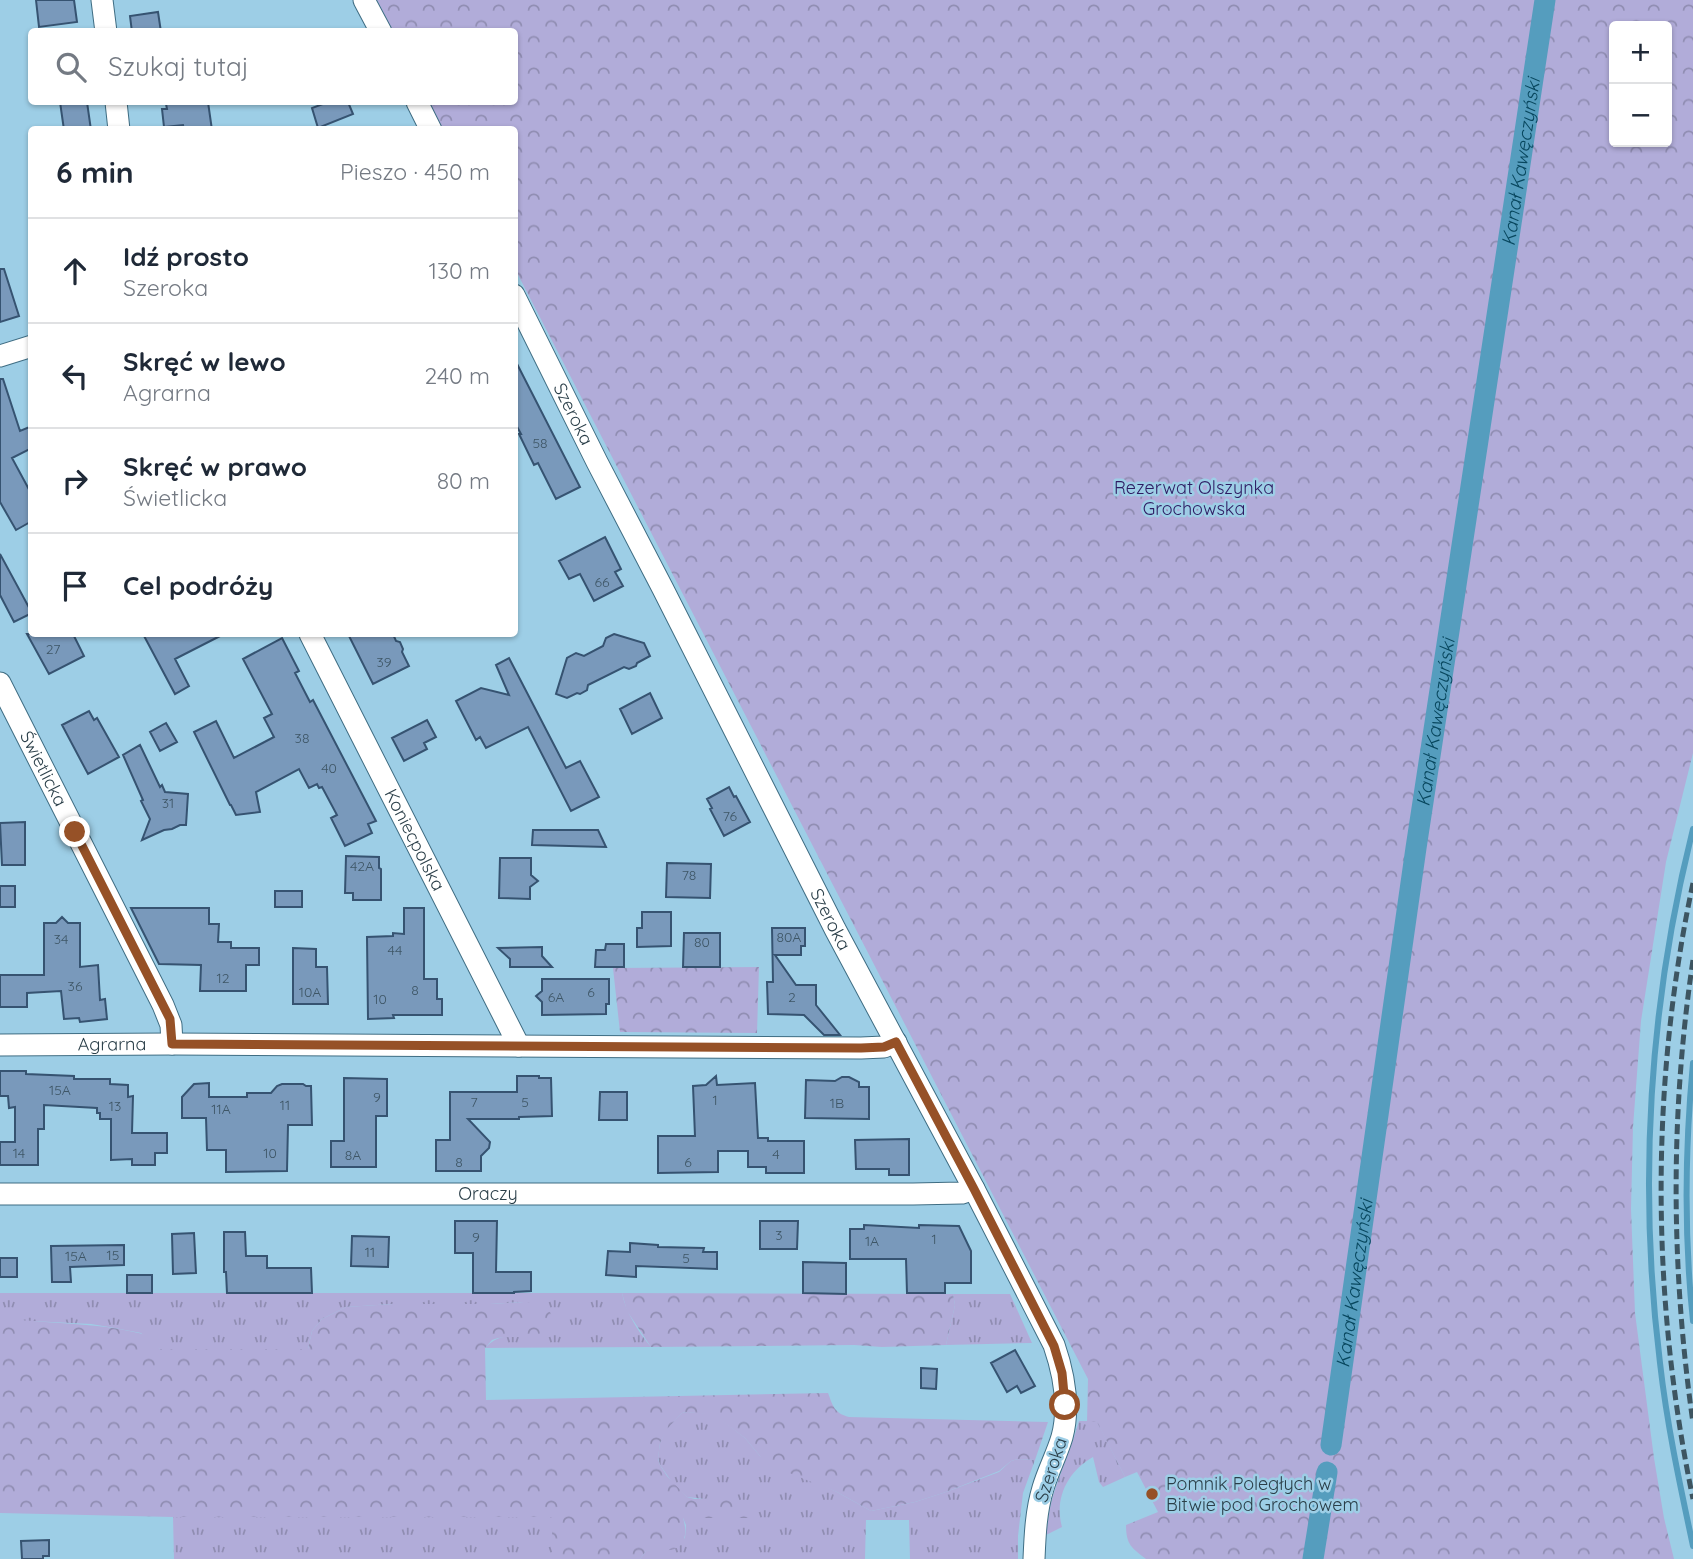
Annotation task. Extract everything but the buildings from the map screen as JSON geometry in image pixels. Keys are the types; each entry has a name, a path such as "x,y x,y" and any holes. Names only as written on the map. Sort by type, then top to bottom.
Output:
{"street":[{"path":"102,0 106,28"},
{"path":"364,0 379,28"},
{"path":"116,105 119,126"},
{"path":"418,105 429,126"},
{"name":"Szeroka","path":"518,303 835,929 974,1189 1054,1346 1064,1384 1065,1422 1038,1511 1034,1559"},
{"path":"0,356 28,347"},
{"name":"Koniecpolska","path":"312,637 519,1046"},
{"name":"Świetlicka","path":"0,683 166,1012 171,1025 172,1044"},
{"name":"Agrarna","path":"0,1045 861,1048 884,1047 896,1042"},
{"name":"Oraczy","path":"0,1194 926,1194 962,1193 974,1189"}],"green space":[{"name":"Rezerwat Olszynka Grochowska","path":"377,0 1693,0 1693,753 1666,862 1641,1021 1633,1127 1631,1209 1635,1313 1654,1458 1674,1559 1146,1559 1134,1549 1127,1537 1126,1525 1158,1512 1137,1472 1125,1477 1097,1422 1087,1422 1088,1379 518,275 518,126 441,126 431,105 518,105 518,28 391,28"},
{"path":"759,967 757,1033 620,1032 613,968"},
{"path":"0,1293 622,1293 633,1322 651,1347 485,1348 498,1338 524,1336 524,1302 346,1307 322,1319 312,1331 308,1349 160,1349 141,1333 109,1327 0,1321"},
{"path":"622,1293 953,1294 955,1305 946,1345 651,1347 627,1311"},
{"path":"953,1294 1010,1294 1032,1343 946,1345 955,1305"},
{"path":"524,1302 546,1308 554,1320 550,1327 537,1335 498,1338 485,1348 486,1400 828,1393 837,1411 849,1417 1048,1422 1035,1460 1011,1461 999,1471 946,1492 871,1511 837,1492 767,1462 745,1438 714,1415 682,1413 668,1428 660,1443 658,1459 667,1476 687,1497 736,1501 750,1510 755,1518 683,1518 685,1533 680,1546 670,1550 646,1551 640,1559 552,1559 552,1517 173,1517 0,1513 0,1321 118,1329 152,1337 160,1349 308,1349 312,1331 322,1319 346,1307"},
{"path":"682,1413 714,1414 745,1438 760,1456 871,1511 946,1492 999,1472 1011,1461 1035,1460 1023,1493 1018,1559 910,1559 909,1520 866,1520 865,1559 640,1559 646,1551 667,1550 685,1538 686,1525 683,1518 754,1518 704,1499 687,1497 674,1485 660,1465 660,1443 667,1428"},
{"path":"1079,1421 1097,1421 1125,1477 1103,1487 1099,1482 1093,1457 1084,1463 1065,1486 1060,1506 1062,1527 1046,1535 1053,1496"},
{"path":"173,1517 553,1517 552,1559 174,1559"}],"waterway":[{"name":"Kanał Kawęczyński","path":"1331,1445 1416,848 1545,0"},
{"path":"1693,829 1678,895 1657,1027 1649,1162 1653,1296 1660,1363 1670,1432 1693,1546"},
{"path":"1693,1063 1687,1192 1693,1321"},
{"name":"Kanał Kawęczyński","path":"1313,1559 1327,1472"}],"railway":[{"path":"1693,883 1669,1036 1661,1191 1669,1346 1693,1499"},
{"path":"1693,960 1680,1076 1676,1192 1680,1307 1693,1423"}],"place":[{"name":"Pomnik Poległych w Bitwie pod Grochowem","path":"1152,1494"}],"route":[{"path":"75,832 170,1019 172,1044 861,1048 884,1047 896,1042 1054,1346 1062,1373 1065,1405"}]}
